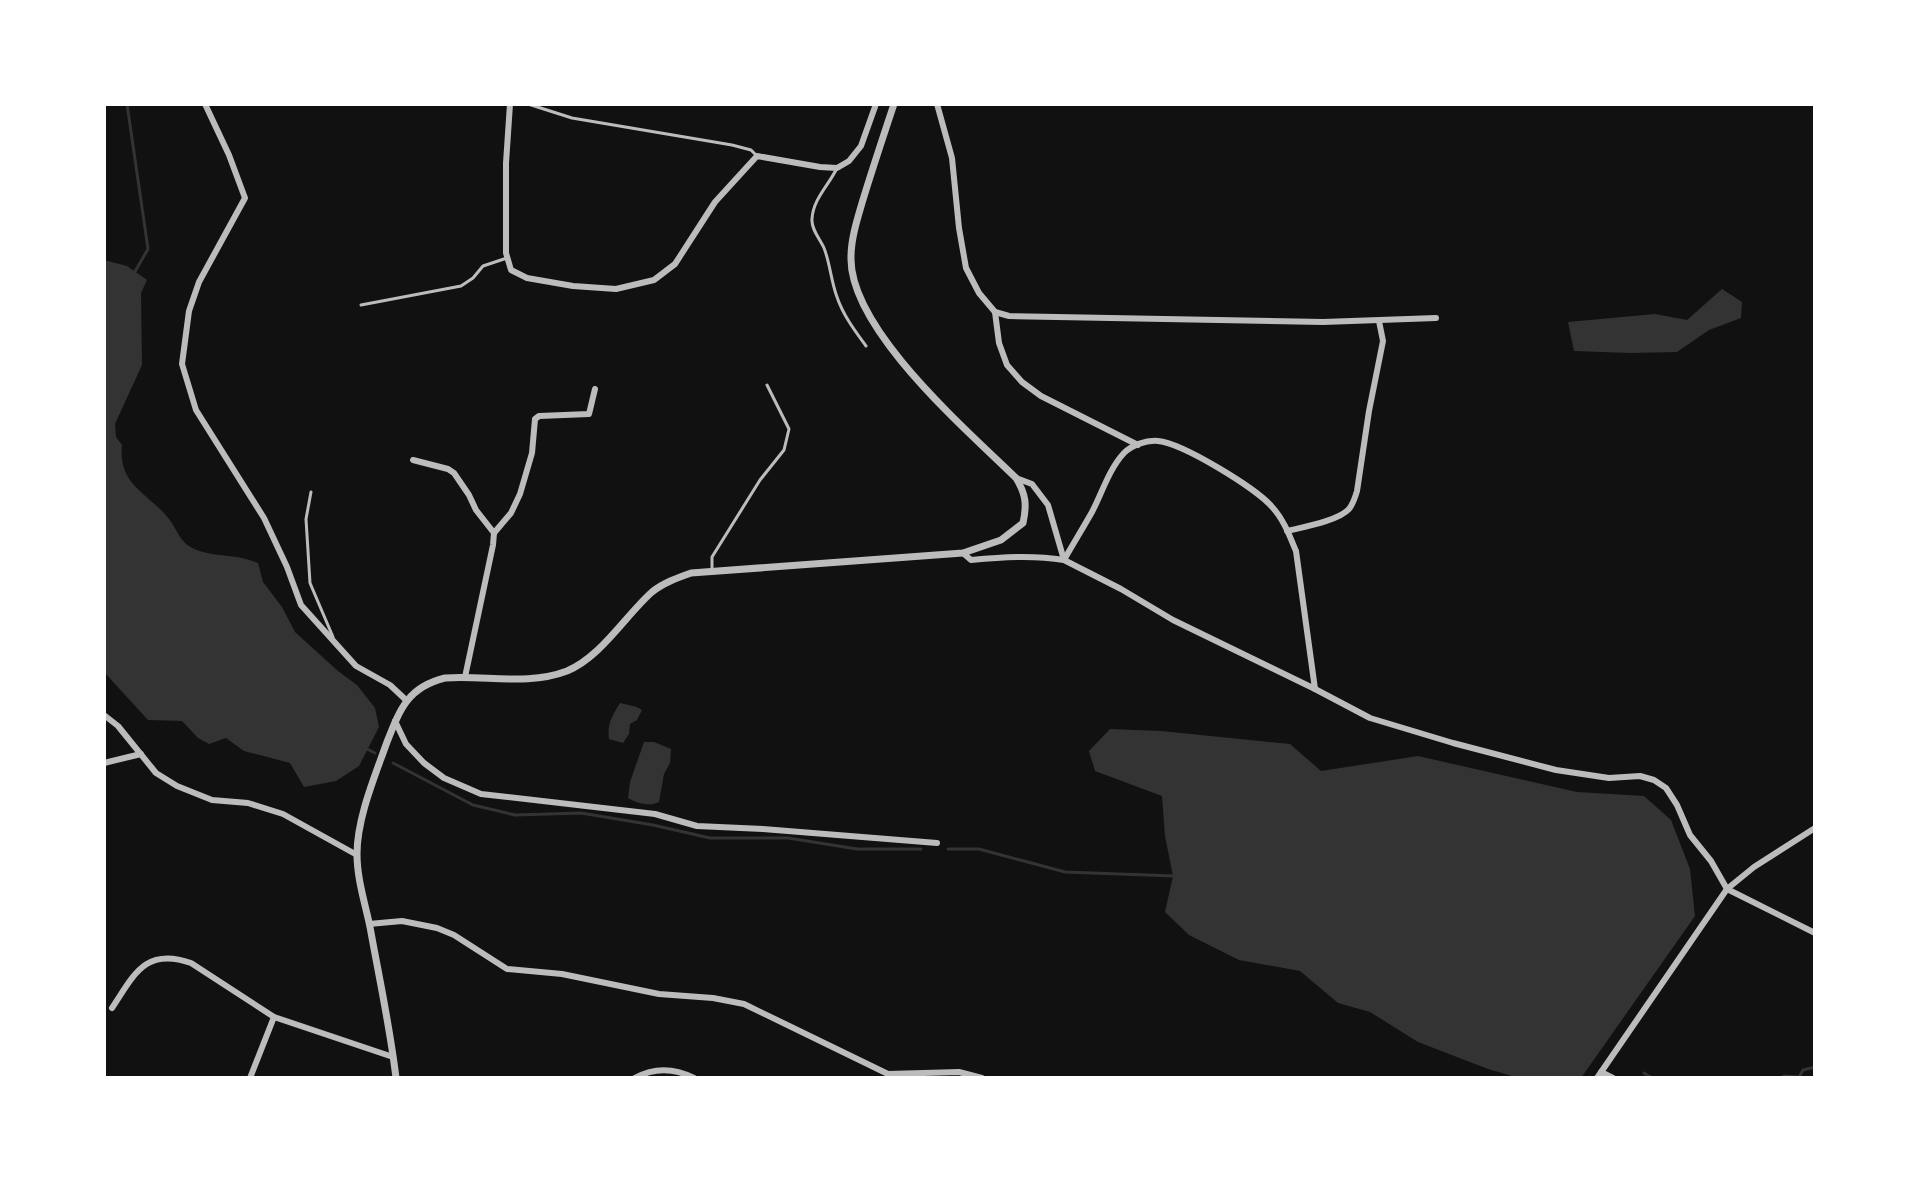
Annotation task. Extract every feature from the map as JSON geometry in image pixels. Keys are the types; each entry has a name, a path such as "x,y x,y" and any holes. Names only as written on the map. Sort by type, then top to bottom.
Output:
{"street":[{"path":"205,104 245,198 199,282 189,311 182,364 196,410 264,518 301,605 356,666 390,685 406,700"},
{"path":"510,104 506,163 506,253 511,270 527,278 616,289 654,280 675,264 715,202 757,156 837,168 849,161 861,146 876,104"},
{"path":"396,1078 357,855 358,837 375,776 395,721 406,700 417,690 445,678 529,678 570,670 586,661 654,591 669,581 691,573 963,553 1001,540 1023,523 1027,505 1016,478 938,403 890,348 857,293 851,258 856,224 894,104"},
{"path":"937,104 952,158 966,268 979,293 995,312 999,343 1007,365 1022,382 1041,396 1138,445"},
{"path":"995,312 1009,316 1307,322 1436,318"},
{"path":"1287,531 1339,516 1348,511 1353,503 1383,341 1379,321"},
{"path":"465,677 494,533 511,513 520,494 532,453 535,419 539,416 589,414 595,389"},
{"path":"1064,560 1125,453 1147,441 1172,444 1227,475 1272,507 1287,531 1296,551 1315,689"},
{"path":"413,460 454,473 494,533"},
{"path":"1016,478 1032,484 1048,505 1064,560"},
{"path":"963,553 971,560 1006,557 1064,560 1173,620 1370,718 1556,770 1609,778 1640,776 1654,780 1666,788 1690,835 1711,861 1727,889 1815,933"},
{"path":"104,715 118,726 156,773 177,786 212,800 248,803 283,814 357,855"},
{"path":"395,721 406,744 424,763 444,778 481,794 655,814 697,826 937,843"},
{"path":"104,763 141,754"},
{"path":"1613,1078 1599,1075 1727,889 1754,867 1815,828"},
{"path":"369,924 402,921 437,928 454,935 507,969 562,974 659,994 744,1004 886,1076 959,1072 982,1078"},
{"path":"112,1008 139,968 150,961 167,958 191,963 274,1017 393,1057"},
{"path":"250,1078 274,1017"},
{"path":"635,1078 647,1071 669,1069 694,1078"}],"lane":[{"path":"528,104 572,118 732,145 751,150 757,156"},
{"path":"837,168 819,197 812,224 825,251 840,306 866,346"},
{"path":"361,305 461,286 483,266 507,258"},
{"path":"712,570 712,557 760,480 784,450 789,429 767,385"},
{"path":"311,492 306,519 310,583 334,641"}],"shaded area":[{"path":"104,260 127,266 147,280 141,293 142,365 115,424 125,470 136,487 161,510 189,546 203,552 258,563 263,582 282,607 295,632 357,685 375,708 379,727 359,766 336,781 304,787 290,763 244,751 226,738 209,744 198,738 182,721 148,720 104,672"},
{"path":"1722,289 1742,302 1741,318 1709,330 1677,352 1574,351 1568,322 1655,314 1687,320"},
{"path":"620,703 642,710 637,720 630,724 629,734 623,743 609,739 611,720"},
{"path":"1110,729 1290,744 1321,771 1418,756 1577,792 1644,796 1671,820 1690,869 1695,916 1581,1078 1519,1078 1488,1069 1418,1042 1370,1012 1338,1003 1300,971 1239,960 1189,935 1165,912 1173,876 1165,836 1162,796 1095,771 1089,751"},
{"path":"644,742 654,742 671,749 659,802 651,804 628,798 630,782"}],"waterway":[{"path":"127,104 148,249 133,275"},
{"path":"365,748 375,753"},
{"path":"393,763 473,805 515,815 581,813 710,838 788,838 857,849 921,849"},
{"path":"948,849 979,849 1065,872 1174,876"},
{"path":"1781,1078 1799,1077 1803,1070 1815,1067"},
{"path":"1644,1073 1652,1078"}]}
